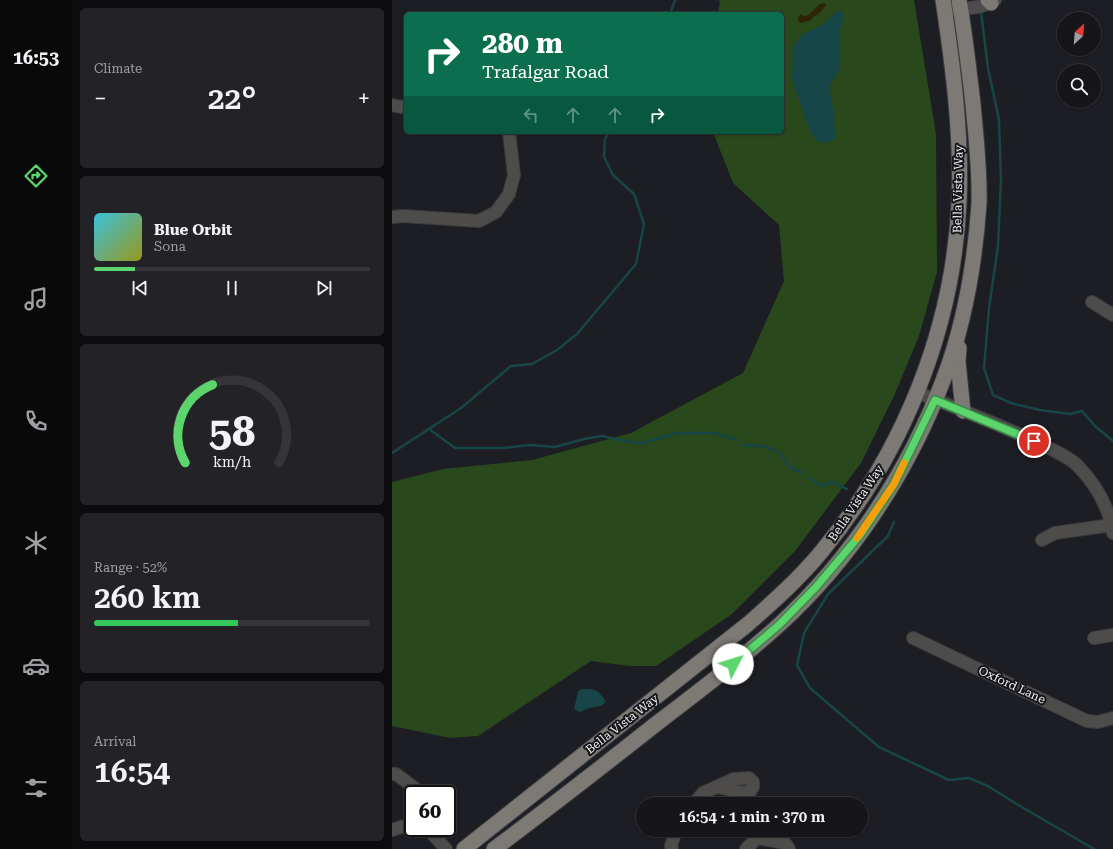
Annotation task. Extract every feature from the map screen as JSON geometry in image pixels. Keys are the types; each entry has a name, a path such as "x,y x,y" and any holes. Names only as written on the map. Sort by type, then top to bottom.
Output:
{"main road":[{"name":"Bella Vista Way","path":"494,849 560,800 727,668 780,624 821,582 855,541 894,484 935,400 945,376 962,319 973,261 979,202 977,144 960,4"},
{"name":"Bella Vista Way","path":"464,849 748,624 792,584 822,552 849,516 881,466 918,393 930,358 947,301 956,242 959,211 960,173 958,129 944,5"},
{"path":"962,319 958,362 962,411"}],"street":[{"path":"944,5 960,4 976,7 991,1"},
{"path":"392,105 404,106"},
{"path":"392,217 417,216 479,220 496,212 509,194 514,175 509,134"},
{"path":"1092,302 1113,315"},
{"path":"918,393 1047,447 1075,464 1095,486 1105,504 1112,529 1055,533 1042,540"},
{"path":"1094,638 1113,635"},
{"name":"Oxford Lane","path":"913,638 1087,721 1098,722 1113,718"},
{"path":"392,774 396,774 411,785"},
{"path":"700,797 703,793 718,787"},
{"path":"392,830 404,826"},
{"path":"435,837 446,849"},
{"path":"672,849 671,846 674,837"},
{"path":"746,849 757,838 785,843 789,849"}],"green space":[{"path":"717,0 914,0 936,134 937,272 919,336 894,396 861,463 795,551 732,614 656,666 629,666 591,661 478,736 450,738 392,726 392,482 443,469 532,460 631,433 743,373 784,281 779,225 733,183 714,134 784,134 784,12 718,12 720,1"}],"sand":[{"path":"824,3 826,5 819,14 811,20 802,23 799,22 798,19 800,14 806,16 820,4"}],"water":[{"path":"839,10 844,13 840,31 840,68 829,86 834,115 835,139 826,142 819,142 809,129 792,79 793,46 802,35 822,25"},
{"path":"582,689 596,691 606,702 601,706 589,708 580,712 574,709 578,691"}],"waterway":[{"path":"671,12 675,0"},
{"path":"981,12 988,68 999,120 1001,178 998,246 989,308 984,368 993,395 1011,403 1040,410 1070,414 1082,411 1095,426 1113,441"},
{"path":"392,453 461,408 511,366 532,364 557,350 577,334 636,264 644,224 634,194 613,175 604,157 605,139 608,134"},
{"path":"429,429 455,448 504,448 530,445 555,447 602,436 635,443 643,443 676,433 714,433 737,440"},
{"path":"743,445 762,446 772,449 782,455 786,463 793,469 803,473"},
{"path":"809,477 821,486 832,482 847,489"},
{"path":"894,522 888,536 828,594 804,633 797,665 810,688 879,747 949,780 969,778 988,786 1094,849"}],"slow traffic":[{"path":"857,538 894,484 904,463"}],"route":[{"path":"733,664 780,624 821,582 860,535 894,484 935,400 1009,429 1034,441"}]}
